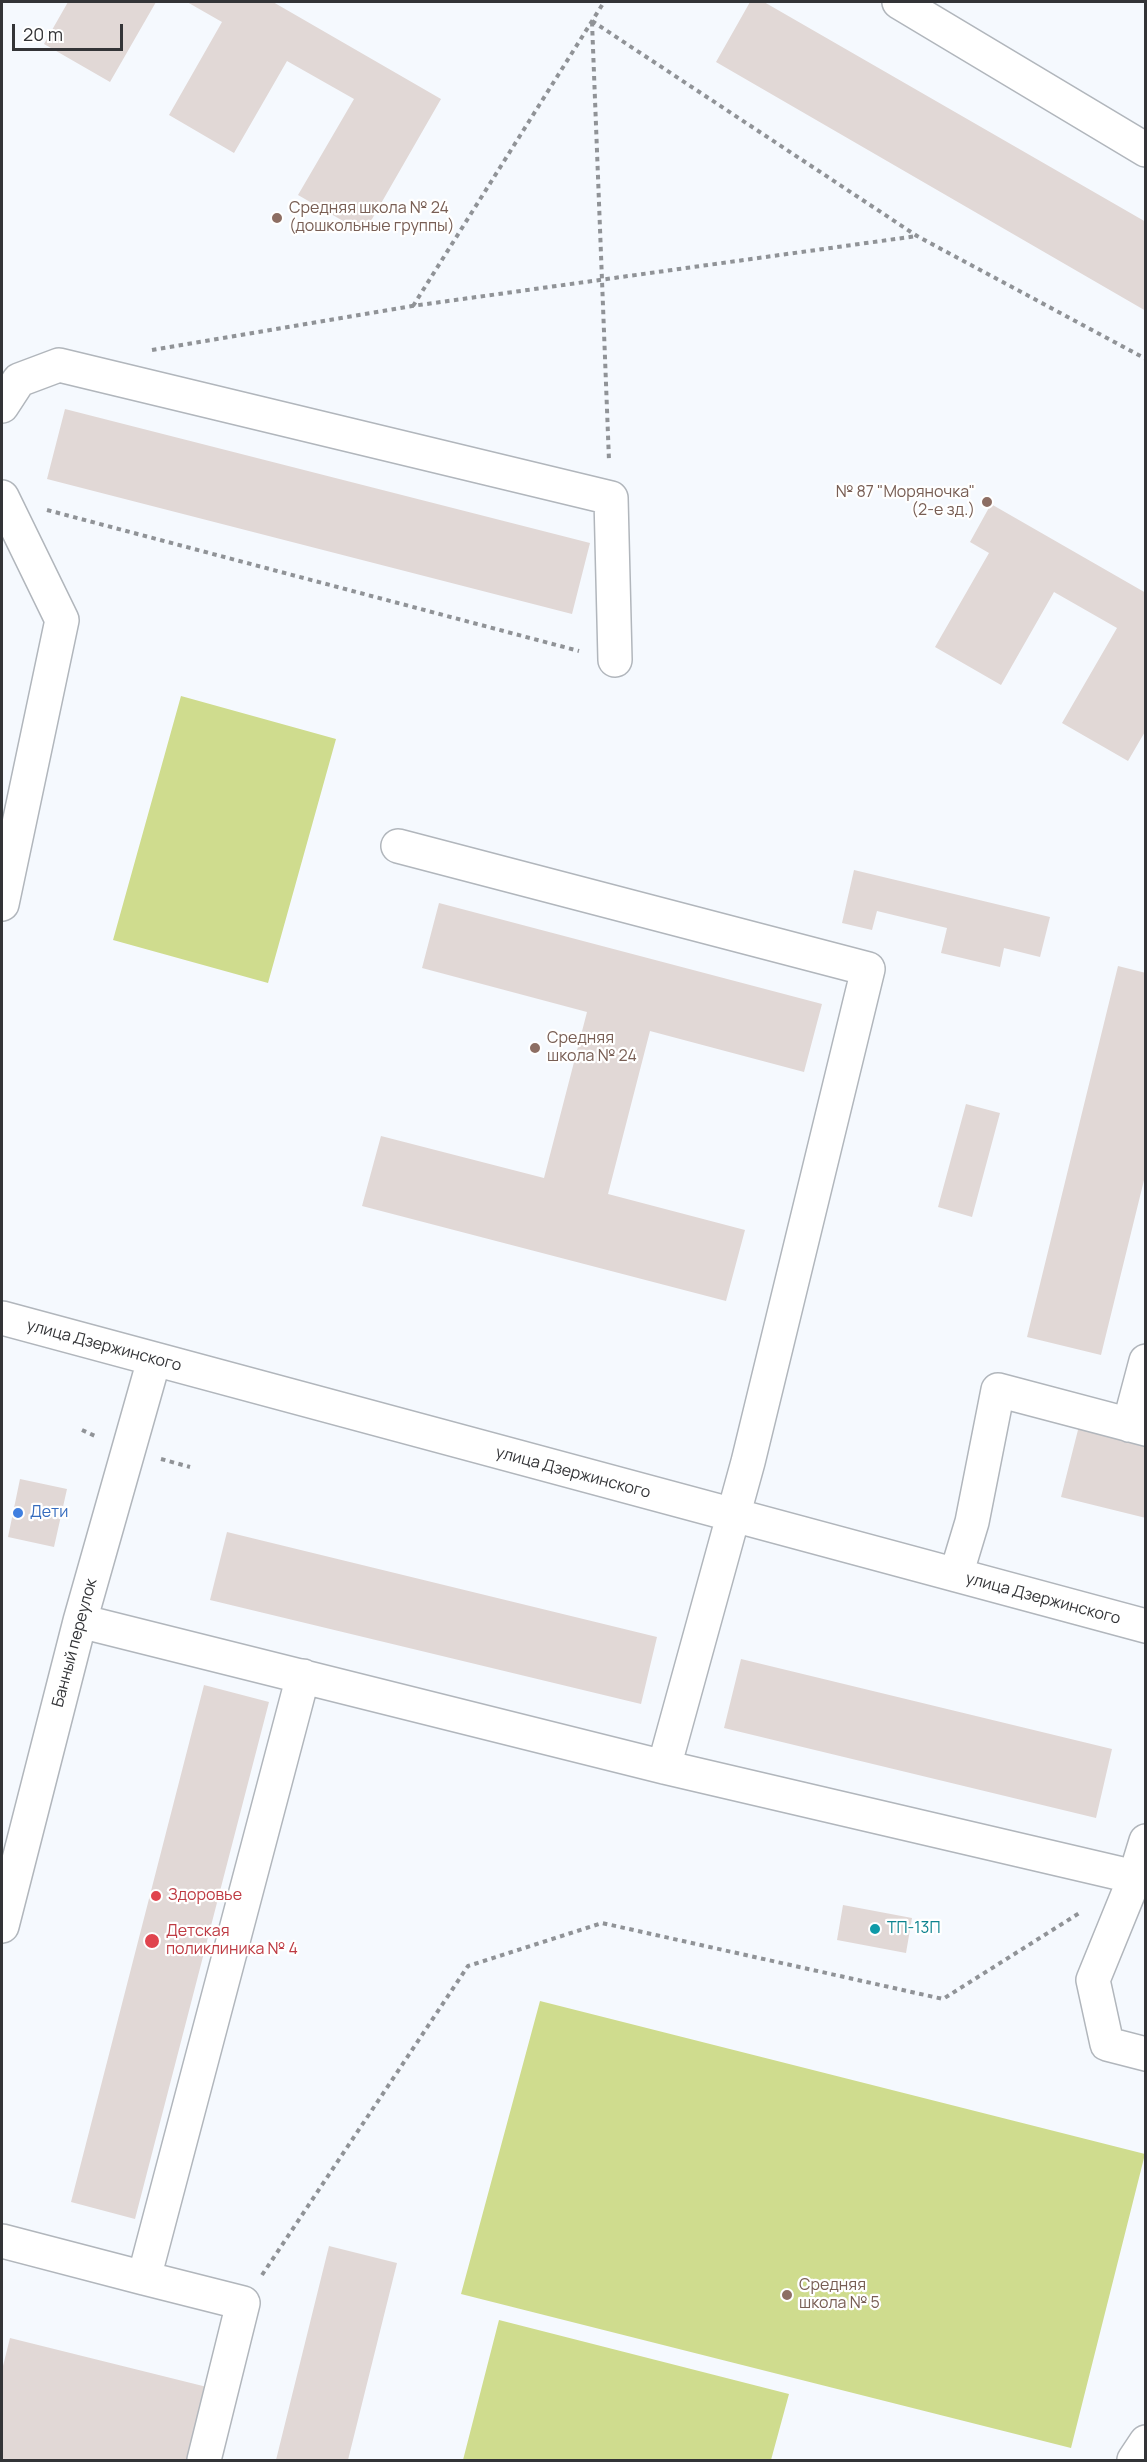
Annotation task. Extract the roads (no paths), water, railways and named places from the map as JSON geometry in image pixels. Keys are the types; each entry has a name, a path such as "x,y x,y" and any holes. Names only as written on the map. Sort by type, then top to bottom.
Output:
{"street":[{"path":"899,2 1146,150"},
{"path":"2,406 19,380 60,365 611,498 615,660"},
{"path":"2,497 62,620 2,904"},
{"path":"398,846 868,969 733,1516 664,1767"},
{"name":"улица Дзержинского","path":"2,1318 1146,1626"},
{"name":"Банный переулок","path":"2,1926 80,1621 154,1360"},
{"path":"956,1575 972,1522 998,1390 1137,1427 1146,1361"},
{"path":"80,1621 664,1767 1135,1877"},
{"path":"144,2278 303,1676"},
{"path":"1146,1841 1135,1877 1093,1980 1107,2044 1146,2054"},
{"path":"2,2241 243,2303 204,2460"},
{"path":"1134,2460 1146,2442"}],"place":[{"name":"Средняя школа № 24 (дошкольные группы)","path":"277,218"},
{"name":"№ 87 \"Моряночка\" (2-е зд.)","path":"987,502"},
{"name":"Средняя школа № 24","path":"535,1048"},
{"name":"Дети","path":"18,1513"},
{"name":"Здоровье","path":"156,1896"},
{"name":"ТП-13П","path":"875,1929"},
{"name":"Детская поликлиника № 4","path":"152,1941"},
{"name":"Средняя школа № 5","path":"787,2295"}]}
